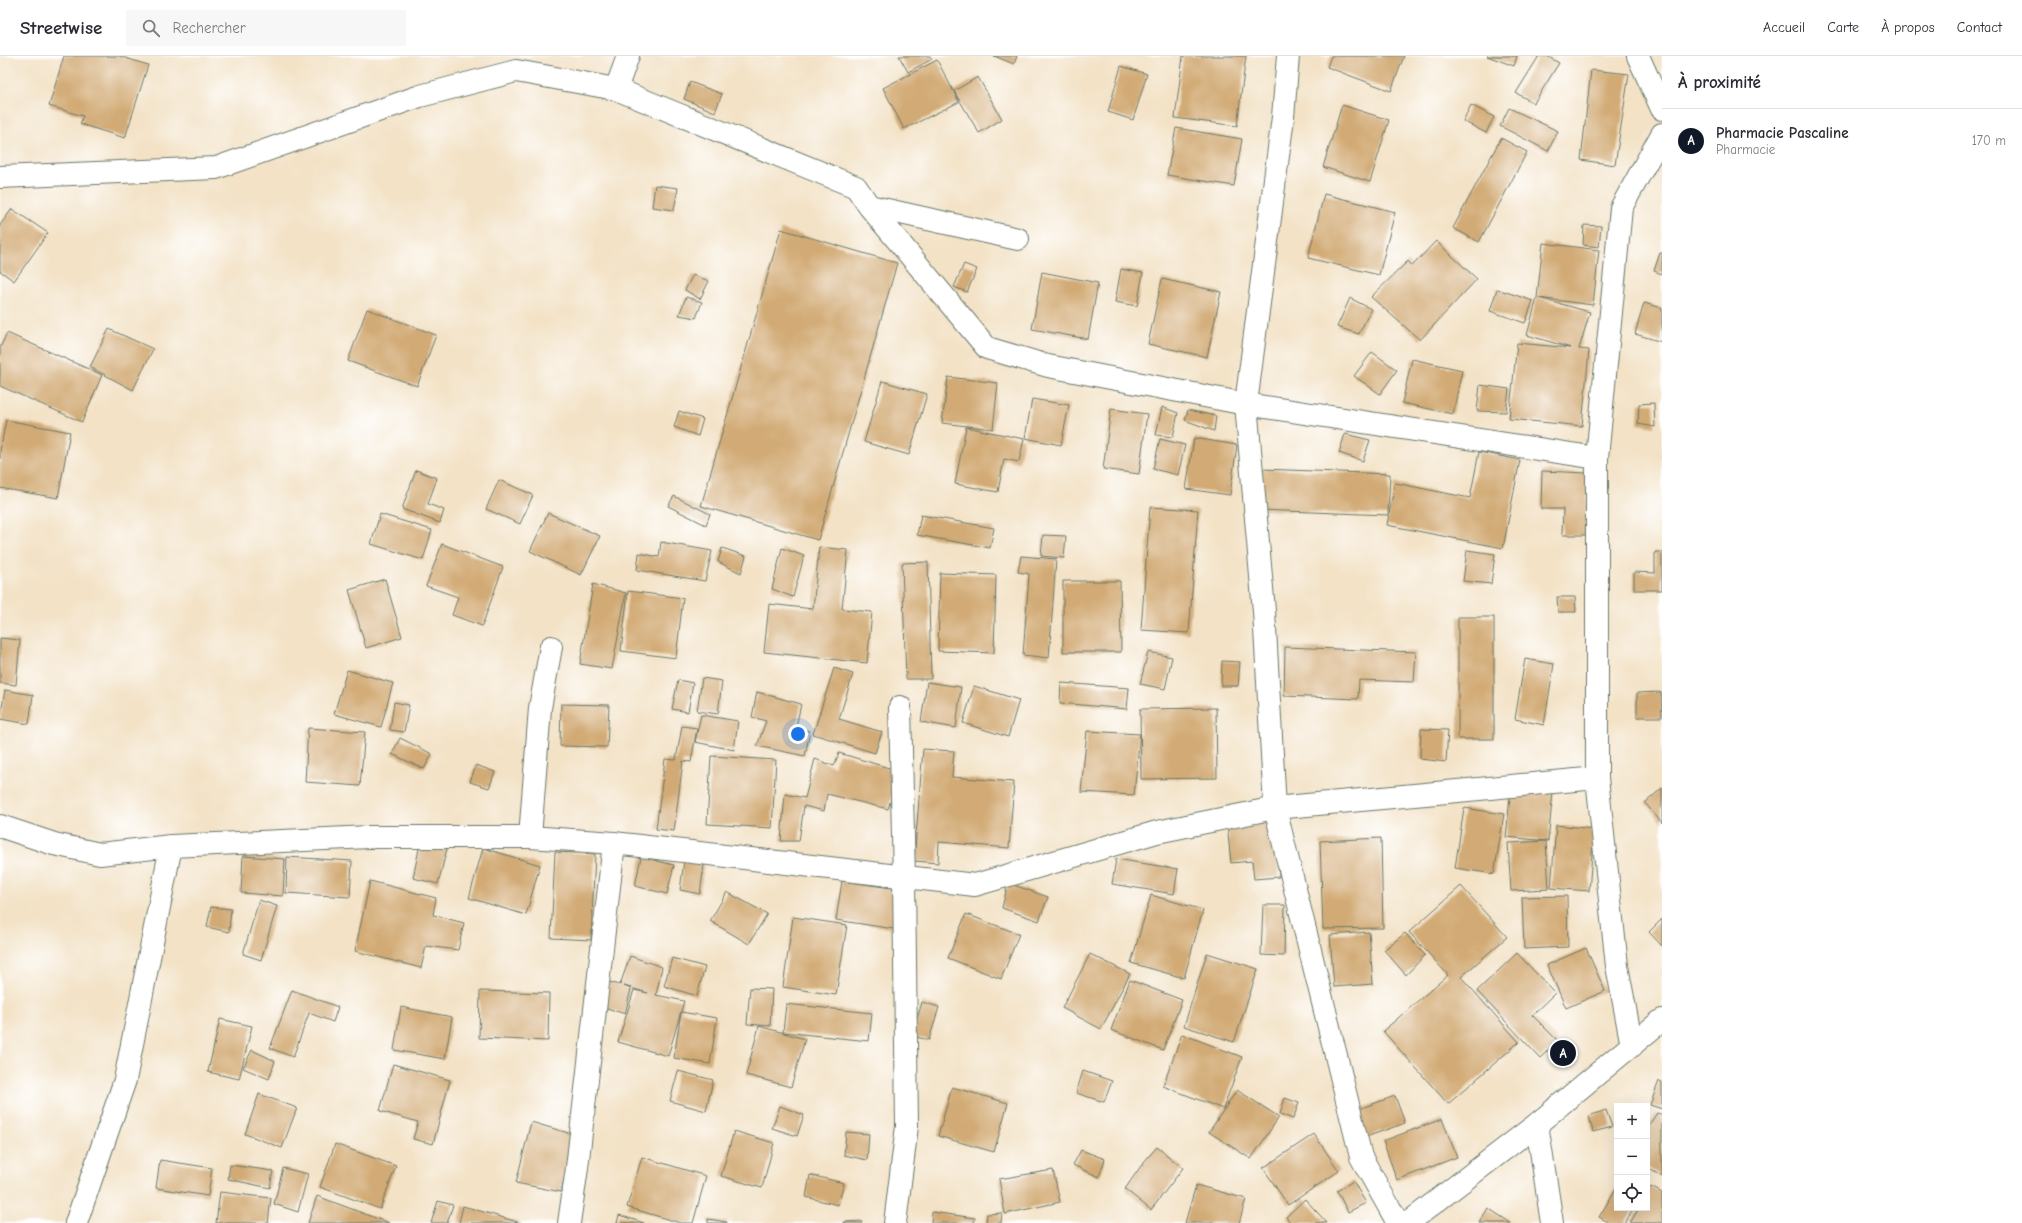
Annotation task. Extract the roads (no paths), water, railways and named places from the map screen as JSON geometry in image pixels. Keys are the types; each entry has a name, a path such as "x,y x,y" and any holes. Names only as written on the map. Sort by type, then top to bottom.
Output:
{"street":[{"path":"616,89 628,56"},
{"path":"1288,56 1283,116 1246,404 1264,611 1275,808 1361,1157 1398,1223"},
{"path":"1638,56 1662,109"},
{"path":"0,177 216,168 420,96 516,71 616,89 856,187 869,206 987,348 1048,366 1246,404 1596,458"},
{"path":"1632,1046 1616,966 1596,778 1596,458 1622,208 1662,134"},
{"path":"869,206 1018,239"},
{"path":"530,837 540,708 551,647"},
{"path":"895,1223 907,1126 900,707"},
{"path":"0,826 54,844 100,854 171,846 370,837 530,837 614,843 904,878 975,885 1157,832 1275,808 1596,778"},
{"path":"569,1223 577,1168 614,843"},
{"path":"76,1223 125,1080 171,846"},
{"path":"1408,1223 1537,1124 1662,1020"},
{"path":"1537,1124 1552,1223"}],"place":[{"name":"Pharmacie Pascaline","path":"1563,1053"}]}
